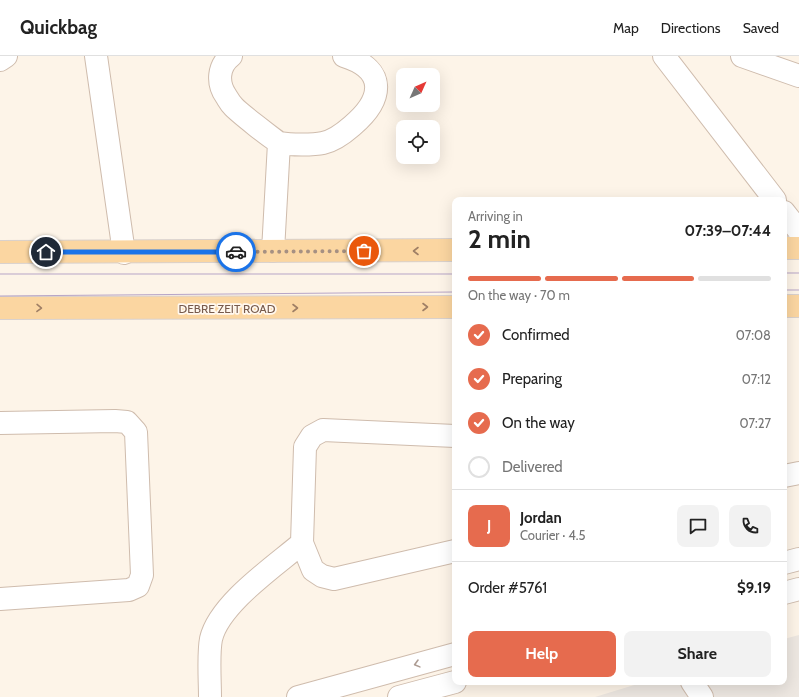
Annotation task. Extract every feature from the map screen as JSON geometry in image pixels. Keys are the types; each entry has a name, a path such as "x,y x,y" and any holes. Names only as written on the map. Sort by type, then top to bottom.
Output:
{"main road":[{"path":"787,248 799,248"},
{"path":"0,252 452,250"},
{"path":"787,306 799,306"},
{"name":"DEBRE ZEIT ROAD","path":"0,308 452,307"}],"street":[{"path":"0,60 6,56"},
{"path":"96,56 124,252"},
{"path":"231,56 227,59 219,72 222,90 233,107 279,143 323,143 343,133 363,117 373,103 378,88 371,73 363,65 358,61 344,56"},
{"path":"664,56 773,197"},
{"path":"742,56 799,76"},
{"path":"273,251 279,143"},
{"path":"787,216 799,231"},
{"path":"0,423 128,422 136,432 142,575 138,586 128,590 0,599"},
{"path":"452,436 323,430 312,436 305,446 302,543 313,570 322,576 334,579 452,552"},
{"path":"787,475 799,473"},
{"path":"210,697 211,639 217,623 226,609 302,543"},
{"path":"787,562 799,559"},
{"path":"787,592 799,589"},
{"path":"298,697 452,655"},
{"path":"399,697 452,683"},
{"path":"694,685 702,697"}],"shaded area":[{"path":"799,635 799,697 595,697 634,685 787,685 787,638"}],"tram line":[{"path":"787,273 799,273"},
{"path":"0,274 452,274"},
{"path":"787,290 799,290"},
{"path":"0,296 452,292"}],"way so far":[{"path":"236,252 364,251"}],"route":[{"path":"46,252 236,252"}]}
